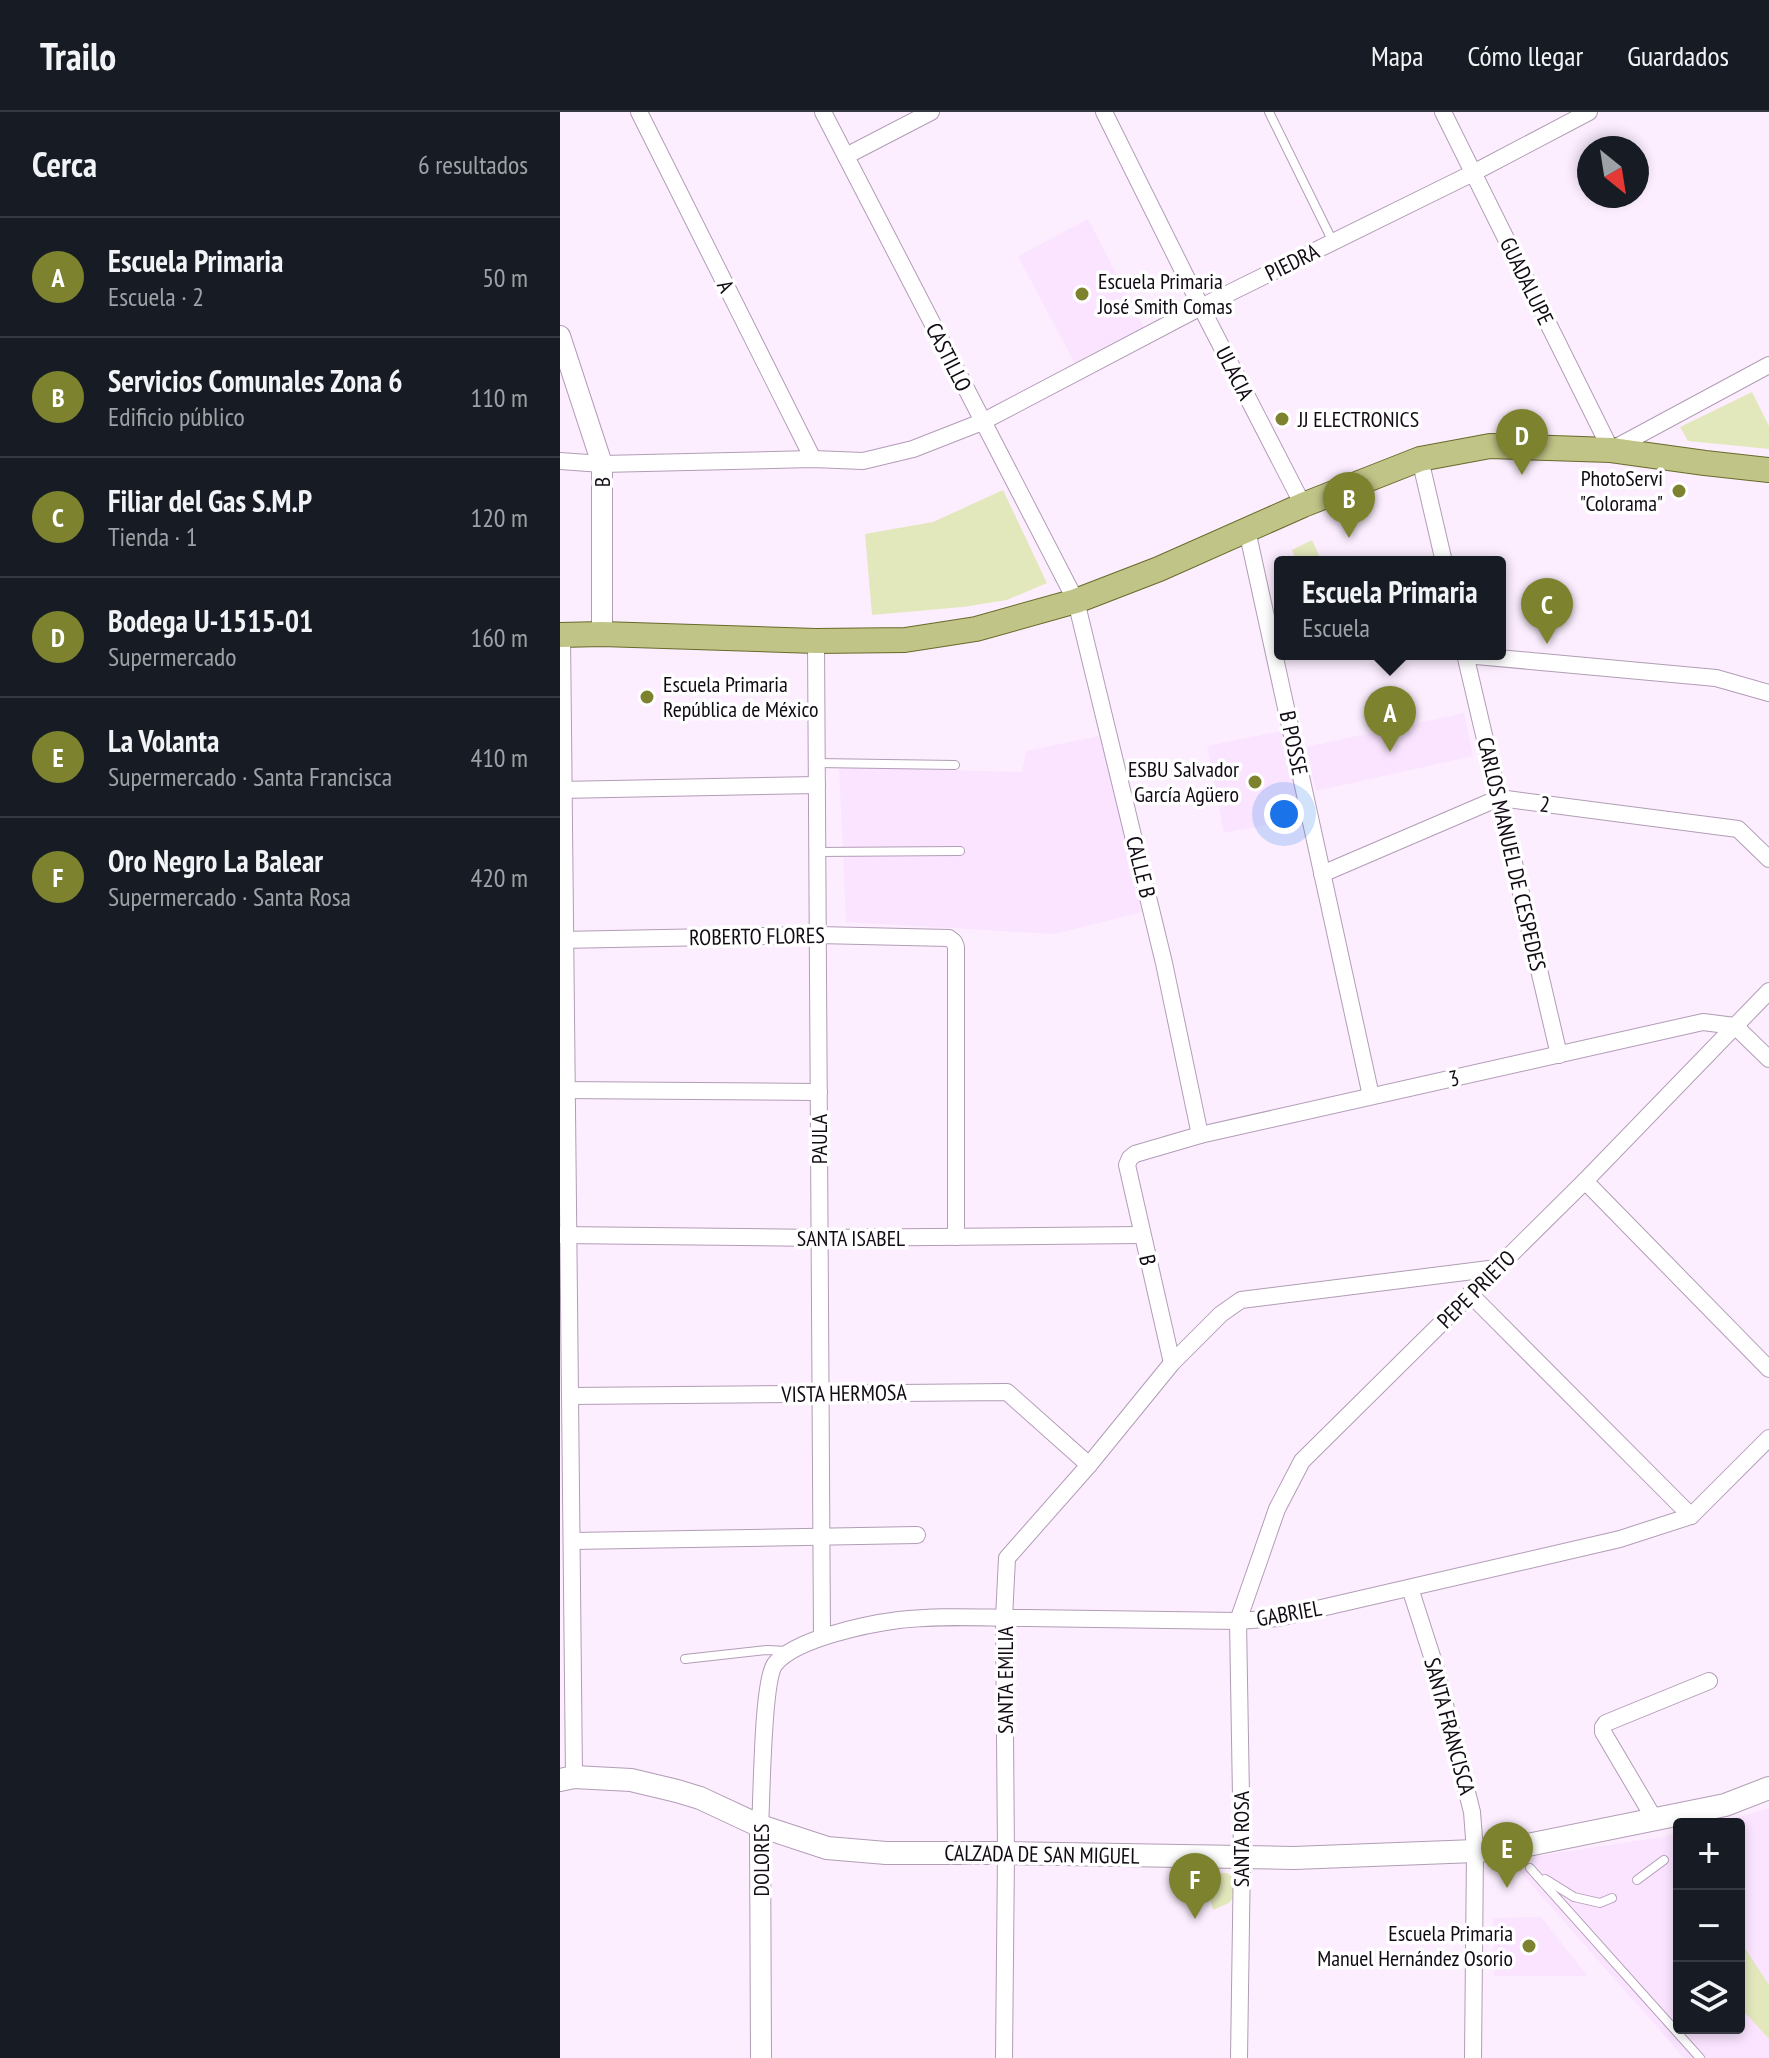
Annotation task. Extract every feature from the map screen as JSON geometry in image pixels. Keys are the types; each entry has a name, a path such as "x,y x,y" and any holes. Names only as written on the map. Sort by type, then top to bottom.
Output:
{"main road":[{"path":"561,635 905,640 976,629 1076,601 1420,459 1490,446 1611,450 1769,470"},
{"name":"CALZADA DE SAN MIGUEL","path":"567,1778 631,1780 677,1791 700,1798 760,1826 827,1848 886,1853 1294,1858 1513,1848 1725,1805 1769,1788"}],"street":[{"name":"A","path":"639,112 813,459"},
{"name":"CASTILLO","path":"823,112 1076,601"},
{"path":"846,156 931,112"},
{"name":"ULACIA","path":"1104,112 1303,505"},
{"name":"GUADALUPE","path":"1443,112 1611,450"},
{"name":"PIEDRA","path":"560,461 602,464 813,459 863,461 913,449 982,422 1201,307 1473,173 1589,112"},
{"name":"B","path":"560,336 602,464 602,634"},
{"path":"1611,450 1769,365"},
{"path":"1420,459 1443,556"},
{"name":"B POSSE","path":"1247,530 1274,654"},
{"name":"CALLE B","path":"1076,601 1164,963 1200,1135"},
{"path":"561,635 565,1332 570,1396 572,1541 567,1778"},
{"name":"PAULA","path":"816,641 822,1637"},
{"path":"1506,658 1716,678 1769,693"},
{"name":"B POSSE","path":"1275,660 1371,1096"},
{"name":"CARLOS MANUEL DE CESPEDES","path":"1466,660 1559,1055"},
{"path":"562,790 817,785"},
{"path":"1322,874 1499,798"},
{"name":"2","path":"1499,798 1738,829 1769,859"},
{"name":"ROBERTO FLORES","path":"563,940 818,935 949,938 956,947 956,1237"},
{"name":"PEPE PRIETO","path":"1238,1621 1277,1509 1302,1461 1585,1181 1769,991"},
{"name":"3","path":"1130,1158 1200,1135 1703,1022 1735,1026"},
{"path":"1735,1026 1769,1059"},
{"path":"564,1090 819,1092"},
{"name":"B","path":"1130,1158 1127,1165 1141,1235 1172,1363"},
{"path":"1585,1181 1769,1369"},
{"name":"SANTA ISABEL","path":"564,1235 820,1238 1141,1235"},
{"name":"SANTA EMILIA","path":"1004,2058 1004,1618 1007,1558 1089,1465 1172,1363 1221,1314 1241,1300 1497,1268"},
{"path":"1470,1294 1691,1516"},
{"name":"VISTA HERMOSA","path":"570,1396 1007,1392 1089,1465"},
{"name":"GABRIEL","path":"775,1664 822,1637 852,1628 901,1620 1238,1621 1278,1618 1410,1588 1620,1539 1691,1516 1769,1438"},
{"path":"572,1541 917,1535"},
{"name":"SANTA FRANCISCA","path":"1410,1588 1436,1669 1472,1812 1475,1851 1473,2058"},
{"name":"SANTA ROSA","path":"1238,1621 1242,1856 1239,2058"},
{"name":"DOLORES","path":"761,2058 760,1826 766,1699 775,1664"},
{"path":"1655,1820 1603,1732 1603,1727 1606,1723 1709,1681"}],"lane":[{"path":"1269,112 1333,242"},
{"path":"816,763 955,765"},
{"path":"817,852 960,851"},
{"path":"685,1659 767,1650 793,1651"},
{"path":"1513,1848 1700,2058"},
{"path":"1637,1880 1664,1860"},
{"path":"1530,1868 1574,1897 1600,1903 1612,1898"}],"shaded area":[{"name":"Escuela Primaria José Smith Comas","path":"1088,219 1146,331 1076,366 1018,256"},
{"path":"1464,713 1473,756 1316,791 1306,747"},
{"name":"ESBU Salvador García Agüero","path":"1286,730 1304,817 1224,833 1207,746"},
{"path":"1104,735 1146,911 1055,934 846,922 839,767 1022,772 1026,751"},
{"path":"1769,1808 1769,2058 1684,2058 1510,1860 1673,1834 1673,2034 1745,2034 1745,1818 1736,1818"},
{"name":"Escuela Primaria Manuel Hernández Osorio","path":"1541,1917 1588,1976 1494,1976 1493,1918"}],"green space":[{"path":"1752,392 1769,426 1769,449 1688,441 1680,427"},
{"path":"1003,490 1047,583 1007,600 872,615 865,534 933,522"},
{"path":"1312,540 1319,556 1294,556 1292,550"},
{"path":"1227,1873 1234,1879 1236,1894 1229,1903 1213,1910 1210,1899 1177,1899 1176,1875"},
{"path":"1745,1948 1769,1985 1769,2039 1745,2013"}],"place":[{"name":"Escuela Primaria José Smith Comas","path":"1082,294"},
{"name":"JJ ELECTRONICS","path":"1282,419"},
{"name":"Bodega U-1515-01","path":"1522,475"},
{"name":"PhotoServi \"Colorama\"","path":"1679,491"},
{"name":"Servicios Comunales Zona 6","path":"1349,538"},
{"name":"Filiar del Gas S.M.P","path":"1547,644"},
{"name":"Escuela Primaria República de México","path":"647,697"},
{"name":"Escuela Primaria","path":"1390,752"},
{"name":"ESBU Salvador García Agüero","path":"1255,782"},
{"name":"La Volanta","path":"1507,1888"},
{"name":"Oro Negro La Balear","path":"1195,1919"},
{"name":"Escuela Primaria Manuel Hernández Osorio","path":"1529,1946"}]}
